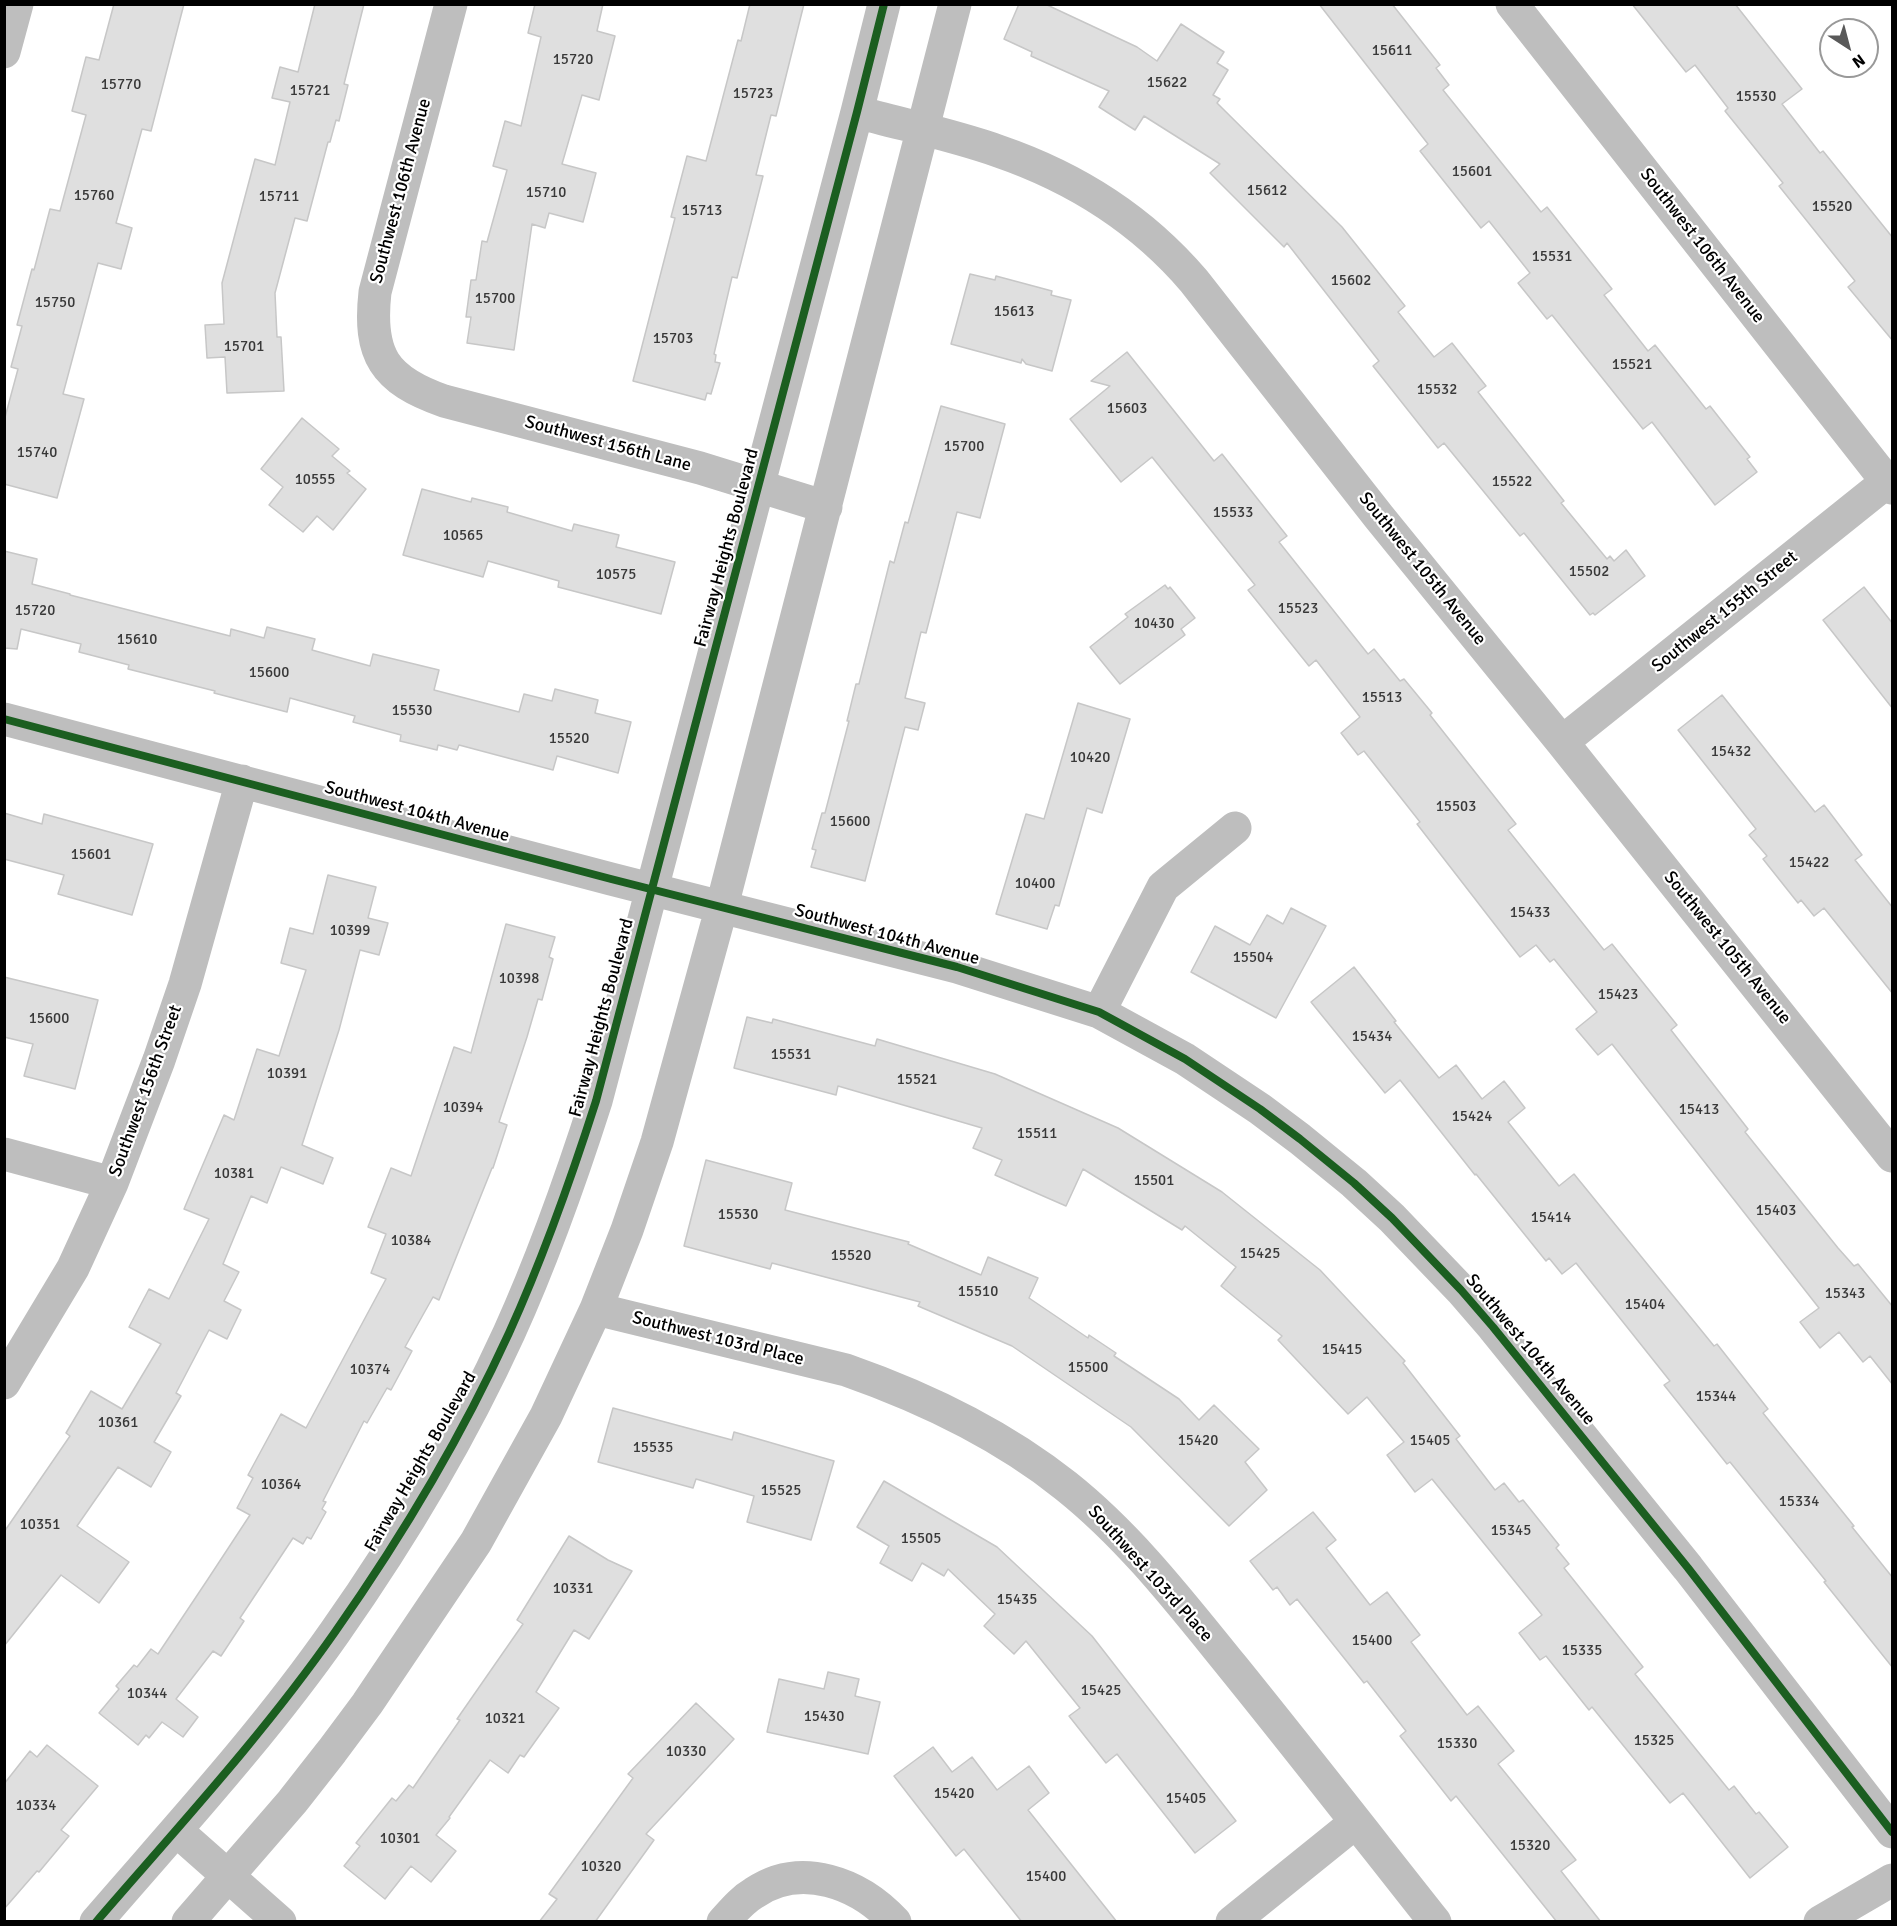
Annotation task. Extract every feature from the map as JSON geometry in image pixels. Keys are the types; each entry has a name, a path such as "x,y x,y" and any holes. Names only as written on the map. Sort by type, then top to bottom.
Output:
{"street":[{"path":"4,52 17,4"},
{"name":"Southwest 106th Avenue","path":"394,375 377,345 373,311 375,292 451,4"},
{"name":"Fairway Heights Boulevard","path":"96,1922 177,1831 260,1731 334,1633 414,1510 473,1405 509,1333 554,1224 596,1101 884,4"},
{"path":"188,1922 292,1802 332,1751 449,1585 476,1542 546,1416 596,1309 627,1230 657,1142 722,906 955,4"},
{"name":"Southwest 106th Avenue","path":"1512,4 1890,484"},
{"name":"Southwest 105th Avenue","path":"857,112 979,145 1041,168 1106,203 1148,233 1164,248 1194,281 1379,517 1893,1156"},
{"name":"Southwest 156th Lane","path":"394,375 415,389 444,401 700,468 826,507"},
{"name":"Southwest 155th Street","path":"1562,742 1890,484"},
{"name":"Southwest 104th Avenue","path":"4,719 653,890 957,967 1098,1012 1185,1059 1292,1133 1354,1183 1434,1262 1494,1327 1688,1568 1893,1832"},
{"name":"Southwest 156th Street","path":"4,1383 73,1268 112,1183 185,984 242,781"},
{"path":"1098,1012 1163,886 1235,828"},
{"path":"4,1154 112,1183"},
{"name":"Southwest 103rd Place","path":"596,1309 846,1370 906,1393 954,1416 1033,1462 1064,1484 1097,1512 1172,1591 1435,1922"},
{"path":"1232,1922 1356,1822"},
{"path":"177,1831 280,1922"},
{"path":"723,1922 754,1892 777,1882 799,1877 826,1879 850,1887 872,1901 895,1922"},
{"path":"1820,1922 1893,1880"}],"building":[{"path":"114,4 184,4 151,131 142,129 116,223 132,228 121,269 98,263 63,394 84,399 57,498 4,484 4,421 18,369 11,367 22,326 17,325 32,269 34,270 50,209 60,211 86,115 72,111 86,57 99,60"},
{"path":"315,4 364,4 344,84 348,85 339,121 336,120 330,142 328,142 307,221 295,218 275,293 277,337 281,337 284,391 227,393 225,357 207,358 205,325 224,324 222,283 255,159 275,165 290,102 272,98 280,67 298,72"},
{"path":"535,4 603,4 597,31 615,36 599,100 582,95 562,164 596,173 583,222 549,213 545,228 532,224 514,350 467,343 471,317 466,317 471,280 476,280 482,241 487,242 507,170 493,166 505,121 521,126 541,37 528,33"},
{"path":"750,4 804,4 776,116 771,115 756,175 763,176 737,278 732,277 714,354 716,355 715,362 720,363 711,394 707,393 705,400 633,381 675,218 671,217 687,156 706,161 738,40 741,41"},
{"path":"1019,4 1045,4 1137,47 1157,61 1181,24 1224,52 1217,63 1228,70 1213,95 1220,99 1217,103 1342,227 1405,306 1398,312 1434,357 1452,343 1486,386 1478,392 1564,501 1561,503 1607,559 1610,556 1614,561 1626,550 1645,576 1595,615 1593,613 1590,615 1524,533 1520,536 1444,443 1438,448 1373,366 1379,361 1287,243 1284,247 1210,173 1220,164 1144,116 1135,130 1099,107 1109,91 1031,56 1032,52 1004,39"},
{"path":"1319,4 1392,4 1440,65 1436,68 1449,85 1443,90 1541,212 1547,207 1612,289 1604,295 1648,351 1655,345 1706,409 1710,406 1750,457 1747,459 1757,472 1715,505 1652,422 1643,429 1552,315 1547,319 1518,283 1530,273 1489,221 1481,228 1420,151 1428,144"},
{"path":"1632,4 1735,4 1802,89 1782,104 1820,153 1823,151 1893,238 1893,341 1848,287 1855,281 1779,186 1783,183 1725,111 1728,108 1695,65 1686,72"},
{"path":"970,274 995,280 996,276 1052,291 1051,295 1071,300 1052,371 1026,364 1022,359 1021,363 951,344"},
{"path":"1127,352 1214,461 1222,454 1287,536 1279,542 1368,654 1374,649 1400,681 1404,679 1432,713 1430,715 1516,824 1508,830 1604,950 1612,944 1677,1025 1671,1030 1748,1129 1745,1132 1838,1248 1854,1266 1858,1264 1893,1307 1893,1385 1870,1356 1863,1362 1839,1332 1820,1348 1800,1322 1819,1308 1612,1044 1598,1055 1576,1029 1597,1012 1554,959 1550,962 1536,945 1520,957 1417,824 1420,822 1364,751 1358,755 1341,733 1360,717 1316,660 1309,666 1248,590 1255,585 1152,457 1121,482 1070,419 1110,386 1091,381"},
{"path":"941,406 1005,424 980,518 957,512 926,633 921,632 905,698 925,703 918,730 905,727 865,881 811,867 816,850 812,849 822,813 825,813 849,721 847,721 856,684 859,684 890,561 894,563 905,522 908,523"},
{"path":"302,418 339,449 332,456 366,489 333,530 317,516 303,532 269,505 283,487 261,469"},
{"path":"422,489 471,502 472,498 508,507 507,512 572,531 574,524 619,535 616,547 675,562 661,614 558,587 559,581 488,561 483,577 403,555"},
{"path":"4,551 37,559 32,584 230,636 231,629 264,638 267,627 315,639 312,650 370,666 373,654 439,670 434,690 519,712 524,694 552,701 555,689 598,700 595,713 631,722 618,773 557,756 553,770 459,745 457,750 438,745 437,750 400,741 401,735 353,722 355,716 290,698 287,712 214,693 215,691 128,669 129,665 79,652 81,644 21,629 17,649 4,648"},
{"path":"1165,585 1168,589 1170,587 1195,618 1181,629 1185,635 1120,684 1090,647 1128,617 1125,614"},
{"path":"1864,587 1893,624 1893,709 1823,620"},
{"path":"1722,695 1815,812 1824,805 1862,855 1855,860 1893,908 1893,994 1824,908 1814,916 1801,900 1798,903 1763,859 1767,856 1749,835 1756,829 1678,730"},
{"path":"1078,703 1130,719 1102,813 1087,808 1059,906 1055,905 1047,929 996,914 1026,814 1044,819"},
{"path":"4,813 42,824 44,814 153,844 132,915 58,894 64,875 4,859"},
{"path":"328,875 376,887 368,918 388,923 379,955 360,950 339,1030 302,1145 333,1158 323,1184 281,1167 267,1203 251,1196 223,1264 239,1272 224,1301 241,1310 227,1339 209,1330 176,1393 181,1396 154,1442 171,1452 151,1487 118,1467 77,1526 129,1562 99,1603 61,1575 4,1646 4,1532 70,1436 66,1433 91,1391 122,1409 161,1344 129,1327 149,1289 169,1299 209,1219 184,1209 224,1115 234,1120 257,1049 279,1056 306,970 281,963 290,928 313,934"},
{"path":"1291,908 1326,926 1276,1018 1191,972 1215,926 1250,945 1267,915 1283,924"},
{"path":"506,924 555,937 549,957 553,959 542,1000 538,999 499,1122 507,1125 493,1168 439,1300 433,1297 405,1347 412,1351 391,1390 387,1388 367,1423 364,1421 323,1501 326,1502 322,1509 326,1512 311,1539 307,1537 303,1544 293,1538 240,1618 244,1621 221,1656 213,1651 176,1699 198,1717 183,1737 162,1722 149,1738 146,1735 138,1745 99,1713 119,1689 116,1686 134,1665 137,1667 151,1649 158,1654 208,1579 250,1515 237,1508 253,1478 248,1475 281,1414 306,1428 386,1279 371,1273 386,1234 368,1227 391,1168 411,1176 454,1047 471,1053"},
{"path":"1354,967 1439,1078 1456,1065 1482,1099 1504,1081 1525,1108 1508,1122 1559,1186 1574,1174 1714,1346 1717,1344 1768,1409 1763,1413 1893,1578 1893,1668 1730,1462 1727,1464 1664,1385 1670,1381 1576,1263 1562,1274 1549,1258 1546,1261 1400,1080 1385,1093 1311,1002"},
{"path":"4,977 98,1000 75,1089 24,1076 33,1044 4,1037"},
{"path":"747,1017 772,1023 773,1019 875,1046 877,1039 995,1074 1118,1128 1222,1192 1320,1270 1405,1361 1403,1363 1460,1436 1456,1439 1495,1490 1504,1483 1519,1502 1523,1500 1559,1545 1556,1548 1569,1564 1564,1568 1643,1667 1635,1674 1729,1790 1734,1786 1756,1814 1759,1812 1788,1847 1750,1878 1683,1793 1670,1803 1592,1707 1589,1710 1546,1656 1540,1660 1519,1633 1542,1615 1432,1479 1415,1492 1387,1455 1404,1442 1367,1397 1348,1414 1278,1340 1282,1336 1221,1286 1236,1267 1185,1226 1182,1230 1083,1169 1066,1206 995,1175 1002,1160 973,1148 982,1128 838,1086 836,1095 734,1068"},
{"path":"706,1160 792,1183 785,1210 909,1242 908,1244 981,1275 988,1257 1038,1278 1029,1298 1088,1338 1089,1335 1116,1353 1114,1356 1179,1399 1199,1420 1214,1405 1259,1449 1245,1462 1267,1490 1229,1526 1131,1427 1012,1346 918,1306 920,1302 772,1263 770,1269 684,1246"},
{"path":"613,1408 732,1440 734,1432 834,1461 811,1540 747,1522 754,1496 696,1479 693,1488 598,1462"},
{"path":"884,1481 997,1547 1092,1636 1236,1821 1195,1853 1117,1754 1106,1763 1069,1716 1080,1708 1026,1641 1014,1654 984,1626 995,1614 948,1569 944,1576 922,1563 912,1581 880,1563 889,1546 857,1527"},
{"path":"1313,1512 1336,1540 1326,1548 1370,1605 1387,1592 1420,1635 1411,1642 1467,1715 1478,1706 1514,1751 1498,1764 1576,1860 1561,1871 1601,1922 1557,1922 1456,1796 1451,1801 1400,1736 1406,1731 1367,1681 1364,1683 1297,1599 1290,1605 1277,1587 1273,1590 1250,1561"},
{"path":"569,1536 608,1560 632,1571 589,1639 574,1630 536,1692 559,1708 524,1757 520,1755 508,1773 490,1760 436,1835 456,1851 431,1882 411,1866 385,1899 344,1866 360,1846 356,1843 392,1798 396,1801 409,1785 413,1788 460,1720 457,1719 523,1624 517,1620"},
{"path":"828,1672 859,1679 855,1696 880,1702 868,1754 767,1732 779,1679 824,1689"},
{"path":"696,1703 734,1739 646,1834 654,1840 595,1922 539,1922 557,1899 549,1894 633,1778 628,1774"},
{"path":"47,1745 98,1786 61,1830 69,1836 4,1909 4,1784 30,1751 37,1757"},
{"path":"933,1747 952,1772 972,1757 997,1790 1029,1766 1049,1793 1028,1810 1117,1922 1022,1922 964,1849 956,1856 894,1776"}],"cycle path":[{"path":"96,1922 189,1816 279,1707 359,1596 429,1487 471,1411 509,1333 545,1247 596,1101 884,4"},
{"path":"4,719 611,879 957,967 1099,1012 1185,1059 1260,1109 1354,1183 1392,1218 1461,1290 1688,1568 1892,1832"}]}
